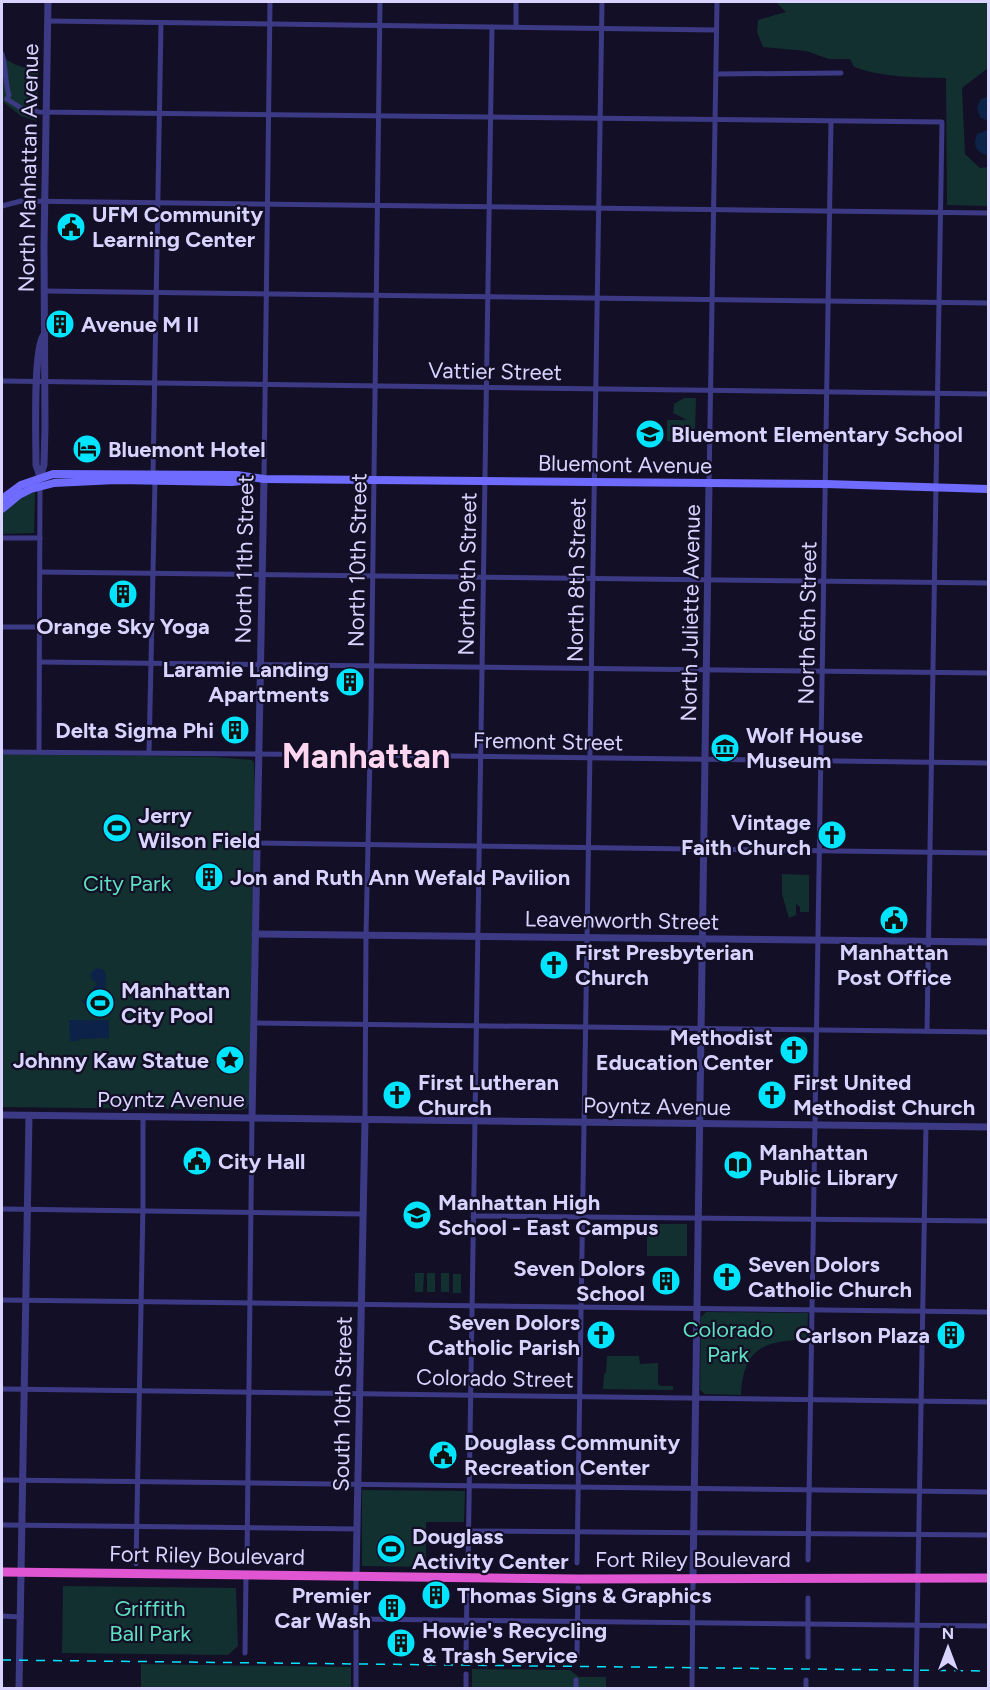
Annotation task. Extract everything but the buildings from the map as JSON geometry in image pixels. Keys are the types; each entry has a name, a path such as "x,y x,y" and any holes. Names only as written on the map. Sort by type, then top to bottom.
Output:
{"highway":[{"name":"Fort Riley Boulevard","path":"2,1572 356,1577 988,1578"}],"main road":[{"name":"Bluemont Avenue","path":"40,481 237,475 264,478 374,480 826,484 987,488"},
{"name":"Bluemont Avenue","path":"153,478 236,482 264,478"},
{"path":"2,499 21,485 40,481"},
{"path":"2,509 40,481"}],"street":[{"name":"North Manhattan Avenue","path":"39,752 40,481 44,465 40,342 43,336 48,2"},
{"name":"North 11th Street","path":"252,1118 270,2"},
{"name":"North 10th Street","path":"365,1120 380,2"},
{"path":"516,2 516,27"},
{"name":"North 8th Street","path":"577,1563 602,2"},
{"name":"North Juliette Avenue","path":"693,1579 717,2"},
{"path":"48,21 716,30"},
{"path":"149,753 160,23"},
{"name":"North 9th Street","path":"468,1568 476,936 492,27"},
{"path":"2,54 6,74 4,87 9,92 4,100 28,111 942,122 927,1031"},
{"path":"716,74 841,73"},
{"name":"North 6th Street","path":"807,1560 831,121"},
{"path":"2,206 21,201 44,201 988,213"},
{"path":"44,291 988,303"},
{"name":"Vattier Street","path":"2,381 988,394"},
{"path":"2,538 40,538"},
{"path":"40,572 988,583"},
{"path":"2,627 40,627"},
{"path":"40,662 988,673"},
{"name":"Fremont Street","path":"2,752 363,755 369,752 376,755 480,757 988,763"},
{"path":"257,843 988,853"},
{"name":"Leavenworth Street","path":"255,934 988,942"},
{"path":"255,1023 988,1032"},
{"name":"Poyntz Avenue","path":"2,1116 988,1127"},
{"path":"19,1689 29,1116"},
{"path":"136,1564 143,1117"},
{"path":"247,1559 252,1118"},
{"name":"South 10th Street","path":"356,1689 365,1120"},
{"path":"916,1689 926,1126"},
{"path":"2,1209 363,1214"},
{"path":"473,1216 988,1221"},
{"path":"2,1300 988,1312"},
{"name":"Colorado Street","path":"2,1389 988,1402"},
{"path":"2,1480 988,1492"},
{"path":"2,1525 357,1528"},
{"path":"468,1531 988,1536"},
{"path":"246,1576 246,1653"},
{"path":"692,1689 693,1579"},
{"path":"466,1656 467,1587"},
{"path":"577,1656 578,1588"},
{"path":"808,1598 808,1657"},
{"path":"2,1616 21,1617"},
{"path":"356,1619 988,1626"},
{"path":"466,1674 466,1689"},
{"path":"576,1680 576,1689"},
{"path":"806,1680 806,1689"}],"green space":[{"path":"776,2 988,2 988,68 962,88 965,154 980,168 988,167 988,206 947,205 946,78 899,76 865,71 854,67 850,59 829,59 806,51 763,47 757,32 758,20 786,12"},
{"path":"2,55 18,66 38,69 37,121 21,116 2,101"},
{"path":"684,398 696,398 695,433 687,433 687,442 667,441 667,420 687,420 673,413 674,404"},
{"path":"35,492 34,533 2,534 2,514 22,497"},
{"name":"City Park","path":"2,754 216,757 252,760 255,796 249,1102 247,1108 242,1110 2,1107"},
{"path":"782,874 809,875 809,912 800,912 800,907 796,904 796,915 789,918 782,894"},
{"path":"805,1037 808,1043 789,1042 787,1055 781,1055 781,1039"},
{"path":"929,1102 931,1105 939,1105 950,1114 933,1114 933,1111 927,1108"},
{"path":"647,1224 687,1224 687,1256 647,1256"},
{"path":"415,1273 424,1273 423,1292 415,1292"},
{"path":"427,1273 435,1273 435,1292 427,1292"},
{"path":"441,1273 449,1273 449,1292 441,1292"},
{"path":"453,1274 461,1274 461,1293 453,1293"},
{"name":"Colorado Park","path":"706,1312 808,1313 807,1340 779,1342 759,1350 746,1367 741,1395 705,1394 700,1390 701,1317"},
{"path":"607,1356 639,1356 640,1364 658,1363 658,1384 673,1386 673,1390 603,1389"},
{"path":"362,1490 465,1491 464,1522 426,1522 426,1567 362,1566"},
{"name":"Griffith Ball Park","path":"63,1586 236,1588 238,1646 228,1655 62,1653"},
{"path":"141,1664 351,1667 351,1688 141,1688"},
{"path":"472,1669 570,1670 579,1677 606,1677 606,1688 472,1688"}],"water":[{"path":"988,96 988,121 980,117 977,108 980,100"},
{"path":"988,130 988,155 978,151 975,142 977,134"},
{"path":"96,968 106,973 105,992 110,997 107,1001 102,997 98,1009 94,1012 88,1009 82,1001 95,994 93,988 98,984 92,980 90,974"},
{"path":"69,1020 109,1020 109,1038 70,1041"}],"railway":[{"path":"2,1660 988,1671"}],"place":[{"name":"UFM Community Learning Center","path":"71,227"},
{"name":"Avenue M II","path":"60,324"},
{"name":"Bluemont Elementary School","path":"650,434"},
{"name":"Bluemont Hotel","path":"87,449"},
{"name":"Orange Sky Yoga","path":"123,594"},
{"name":"Laramie Landing Apartments","path":"350,682"},
{"name":"Delta Sigma Phi","path":"235,730"},
{"name":"Wolf House Museum","path":"725,748"},
{"name":"Jerry Wilson Field","path":"117,828"},
{"name":"Vintage Faith Church","path":"832,835"},
{"name":"Jon and Ruth Ann Wefald Pavilion","path":"209,877"},
{"name":"Manhattan Post Office","path":"894,920"},
{"name":"First Presbyterian Church","path":"554,965"},
{"name":"Manhattan City Pool","path":"100,1003"},
{"name":"Methodist Education Center","path":"794,1050"},
{"name":"Johnny Kaw Statue","path":"230,1060"},
{"name":"First Lutheran Church","path":"397,1095"},
{"name":"First United Methodist Church","path":"772,1095"},
{"name":"City Hall","path":"197,1161"},
{"name":"Manhattan Public Library","path":"738,1165"},
{"name":"Manhattan High School - East Campus","path":"417,1215"},
{"name":"Seven Dolors Catholic Church","path":"727,1277"},
{"name":"Seven Dolors School","path":"666,1281"},
{"name":"Seven Dolors Catholic Parish","path":"601,1335"},
{"name":"Carlson Plaza","path":"951,1335"},
{"name":"Douglass Community Recreation Center","path":"443,1455"},
{"name":"Douglass Activity Center","path":"391,1549"},
{"name":"Thomas Signs & Graphics","path":"436,1595"},
{"name":"Premier Car Wash","path":"392,1608"},
{"name":"Howie's Recycling & Trash Service","path":"401,1643"}],"district":[{"name":"Manhattan","path":"366,756"}]}
